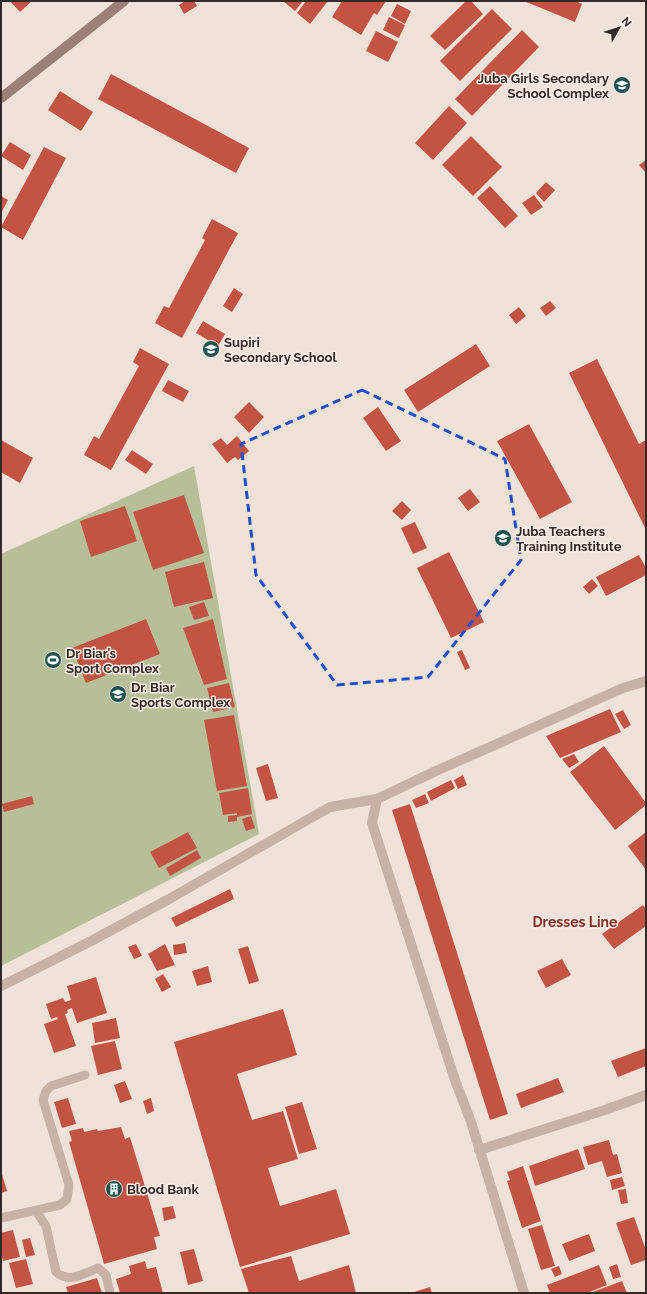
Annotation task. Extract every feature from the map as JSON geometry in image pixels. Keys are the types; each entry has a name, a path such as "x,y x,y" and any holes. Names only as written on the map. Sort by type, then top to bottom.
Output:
{"main road":[{"path":"1,98 124,1"}],"street":[{"path":"1,986 106,934 226,868 330,807 377,799 436,771 623,688 646,680"},
{"path":"377,799 372,823 524,1293"},
{"path":"479,1150 605,1110 646,1095"}],"lane":[{"path":"1,1218 60,1206 67,1199 70,1192 69,1185 43,1100 46,1091 51,1086 85,1076"},
{"path":"36,1211 46,1226 56,1272 62,1277 71,1278 98,1268 106,1275 110,1293"}],"highlighted area":[{"path":"362,390 505,459 521,560 428,677 337,685 256,575 241,444"}],"green space":[{"name":"Dr. Biar Sports Complex","path":"194,466 259,834 1,966 1,554"}],"building":[{"path":"10,1 32,1 20,12"},
{"path":"185,1 194,1 197,6 184,14 179,5"},
{"path":"283,1 303,1 295,11"},
{"path":"306,1 328,1 310,24 297,13"},
{"path":"342,1 386,1 377,15 374,13 361,35 332,17"},
{"path":"466,1 471,1 483,14 445,50 430,36"},
{"path":"524,1 576,1 582,4 575,22"},
{"path":"397,4 411,11 405,24 391,16"},
{"path":"492,9 512,29 460,81 440,61"},
{"path":"389,17 405,25 399,38 383,30"},
{"path":"522,30 539,47 472,116 455,99"},
{"path":"376,31 398,42 388,62 366,51"},
{"path":"111,74 249,148 236,173 98,99"},
{"path":"60,91 93,112 81,131 48,110"},
{"path":"449,106 467,123 433,160 415,143"},
{"path":"471,136 502,167 473,196 442,165"},
{"path":"10,142 31,155 23,170 1,156"},
{"path":"44,147 66,158 23,240 1,227"},
{"path":"646,160 646,173 639,165"},
{"path":"546,182 555,190 544,202 536,193"},
{"path":"490,186 518,216 505,228 477,198"},
{"path":"534,195 543,207 531,215 522,203"},
{"path":"1,196 8,200 1,213"},
{"path":"212,219 238,233 182,338 155,323 164,306 169,308 205,240 202,238"},
{"path":"234,288 243,294 232,312 223,306"},
{"path":"550,301 556,308 546,316 540,308"},
{"path":"519,307 526,316 516,324 509,315"},
{"path":"203,321 225,334 218,346 196,333"},
{"path":"476,344 490,366 418,412 404,390"},
{"path":"140,348 169,364 111,470 84,455 94,436 99,439 139,366 133,362"},
{"path":"597,359 639,444 646,440 646,530 569,373"},
{"path":"168,380 189,391 183,402 162,391"},
{"path":"249,402 264,417 249,433 234,417"},
{"path":"378,407 401,441 386,451 363,418"},
{"path":"529,424 572,502 540,519 497,441"},
{"path":"237,436 249,451 238,460 235,457 227,463 212,444 221,438 227,445"},
{"path":"1,440 33,458 20,483 1,472"},
{"path":"132,450 153,464 146,474 125,460"},
{"path":"470,489 480,502 468,511 458,498"},
{"path":"184,495 204,553 153,570 133,512"},
{"path":"402,501 411,510 402,520 392,511"},
{"path":"125,506 137,541 91,557 80,521"},
{"path":"415,522 427,548 413,554 401,528"},
{"path":"449,552 484,622 451,638 417,568"},
{"path":"639,555 646,568 646,575 606,596 596,577"},
{"path":"204,562 213,598 174,607 165,572"},
{"path":"592,579 598,586 589,594 583,587"},
{"path":"204,602 209,616 194,620 189,607"},
{"path":"146,619 160,654 86,683 72,648"},
{"path":"213,619 227,679 204,685 183,628"},
{"path":"462,650 470,668 465,670 457,652"},
{"path":"229,683 235,707 213,712 207,688"},
{"path":"610,709 621,732 560,758 546,736"},
{"path":"623,710 631,725 624,729 615,714"},
{"path":"234,715 247,786 217,791 204,720"},
{"path":"604,746 646,803 646,805 615,830 570,772"},
{"path":"574,754 579,762 569,768 562,759"},
{"path":"268,764 278,798 266,801 256,768"},
{"path":"463,775 467,785 458,789 454,780"},
{"path":"451,780 455,788 431,801 427,792"},
{"path":"248,788 252,814 237,817 237,821 228,822 228,816 237,815 237,813 223,815 219,793"},
{"path":"425,794 429,803 416,808 412,800"},
{"path":"32,796 34,804 4,812 2,804"},
{"path":"410,804 508,1114 490,1120 392,810"},
{"path":"251,816 255,828 246,831 242,819"},
{"path":"188,832 197,848 159,868 150,852"},
{"path":"646,832 646,870 628,846"},
{"path":"197,850 201,858 170,876 166,868"},
{"path":"230,889 234,899 176,927 171,918"},
{"path":"643,905 646,909 646,926 614,949 602,934"},
{"path":"185,943 187,953 174,955 173,945"},
{"path":"136,944 142,956 134,959 128,947"},
{"path":"165,944 175,965 157,971 148,954"},
{"path":"248,946 259,981 249,984 238,949"},
{"path":"562,959 571,975 546,988 537,971"},
{"path":"208,966 212,982 197,986 192,971"},
{"path":"163,974 171,987 162,992 155,979"},
{"path":"96,977 107,1013 77,1023 72,1008 67,1010 68,1013 65,1014 76,1046 54,1053 44,1024 58,1019 57,1017 51,1019 46,1004 63,998 65,1002 71,1000 67,986"},
{"path":"283,1009 297,1055 237,1074 252,1120 283,1111 298,1159 268,1168 280,1206 336,1189 350,1234 240,1267 174,1042"},
{"path":"116,1018 120,1038 95,1043 92,1023"},
{"path":"115,1041 122,1069 98,1075 91,1046"},
{"path":"646,1048 646,1066 618,1077 611,1061"},
{"path":"558,1078 564,1092 521,1108 516,1094"},
{"path":"125,1081 132,1099 120,1103 114,1085"},
{"path":"68,1098 76,1124 62,1128 54,1102"},
{"path":"151,1098 154,1111 147,1114 143,1101"},
{"path":"302,1102 317,1149 299,1154 285,1107"},
{"name":"Blood Bank","path":"121,1127 125,1139 130,1137 160,1236 154,1237 157,1249 104,1264 69,1142 72,1141 69,1131 83,1128 84,1132 97,1129 98,1131"},
{"path":"609,1140 613,1155 617,1154 622,1173 607,1177 602,1161 588,1165 583,1147"},
{"path":"578,1149 585,1169 535,1186 529,1166"},
{"path":"523,1166 541,1221 522,1228 507,1181 510,1180 507,1172"},
{"path":"1,1171 7,1191 1,1193"},
{"path":"622,1177 625,1186 612,1190 610,1180"},
{"path":"626,1189 628,1203 621,1204 618,1190"},
{"path":"173,1206 176,1218 164,1221 162,1208"},
{"path":"634,1217 646,1250 646,1260 631,1265 616,1223"},
{"path":"542,1225 555,1266 541,1270 528,1229"},
{"path":"13,1230 20,1257 3,1261 1,1252 1,1233"},
{"path":"589,1234 595,1251 569,1261 562,1244"},
{"path":"30,1238 35,1255 26,1257 22,1240"},
{"path":"194,1249 203,1281 188,1285 180,1252"},
{"path":"291,1256 299,1281 349,1265 356,1293 249,1293 241,1269"},
{"path":"26,1259 33,1284 16,1288 9,1263"},
{"path":"145,1261 147,1269 156,1267 163,1293 120,1293 116,1279 131,1274 129,1266"},
{"path":"617,1264 621,1277 613,1279 609,1267"},
{"path":"599,1265 607,1285 587,1293 550,1293 547,1285"},
{"path":"559,1266 562,1274 555,1277 551,1269"},
{"path":"97,1278 102,1293 68,1293 66,1287"},
{"path":"622,1281 627,1293 590,1293"},
{"path":"430,1287 432,1293 414,1293 414,1292"}],"place":[{"name":"Juba Girls Secondary School Complex","path":"622,85"},
{"name":"Supiri Secondary School","path":"211,349"},
{"name":"Juba Teachers Training Institute","path":"503,538"},
{"name":"Dr Biar’s Sport Complex","path":"53,660"},
{"name":"Dr. Biar Sports Complex","path":"118,694"},
{"name":"Blood Bank","path":"114,1189"}],"district":[{"name":"Dresses Line","path":"575,922"}]}
